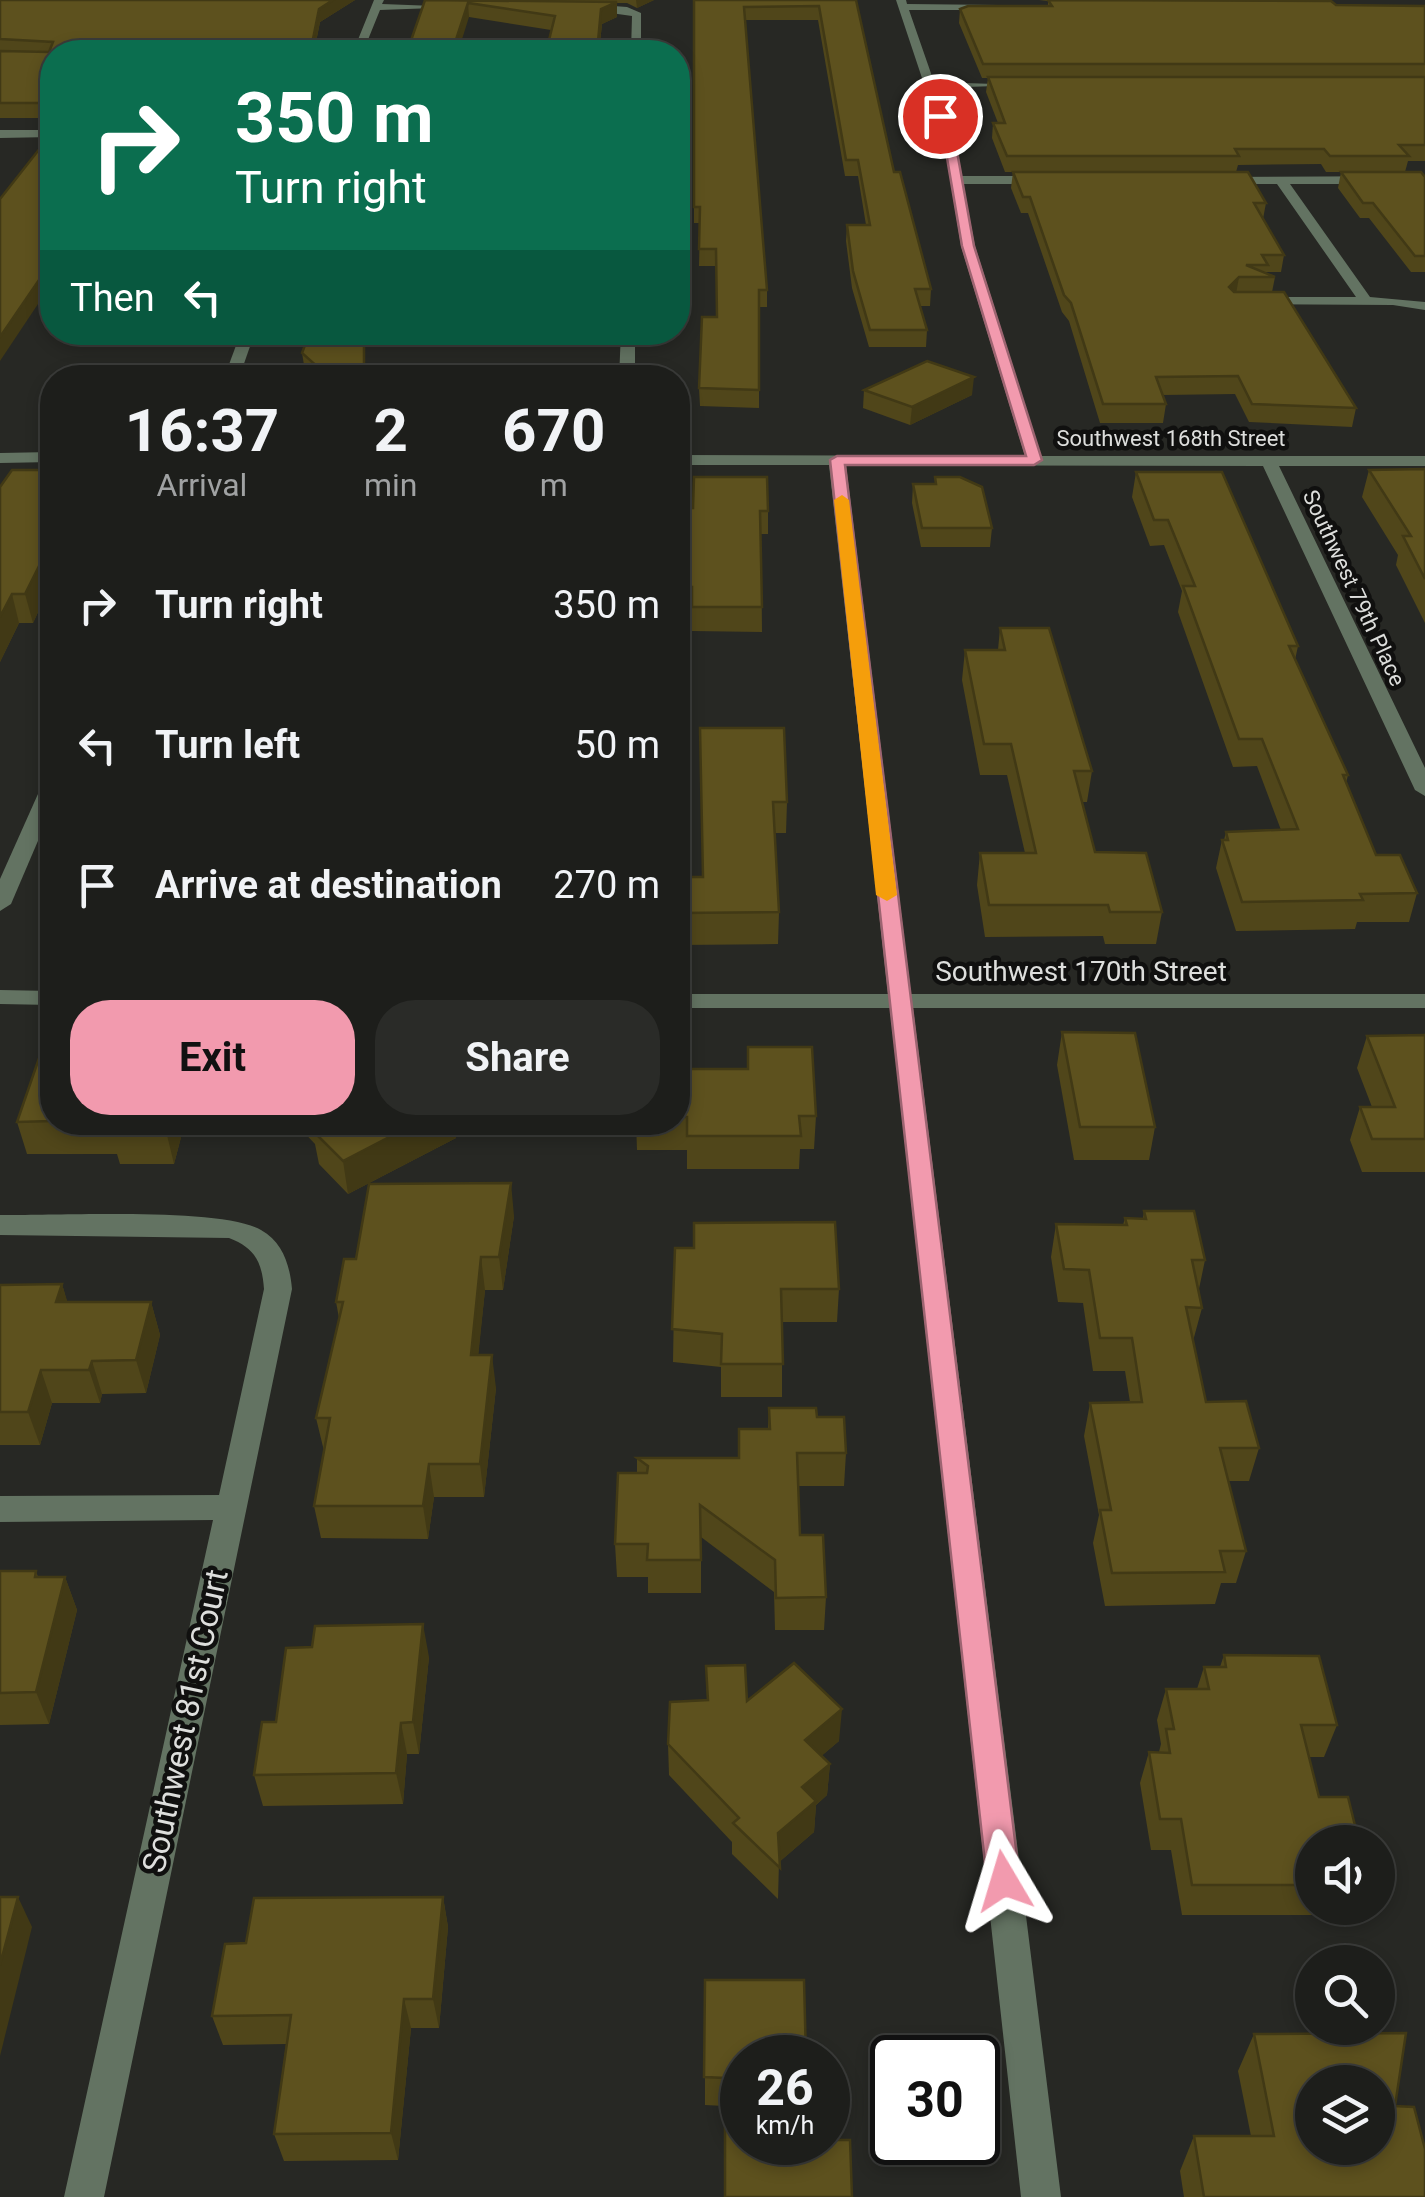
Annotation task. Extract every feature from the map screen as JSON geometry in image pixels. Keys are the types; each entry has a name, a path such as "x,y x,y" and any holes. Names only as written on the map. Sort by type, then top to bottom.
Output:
{"street":[{"path":"363,40 377,3 471,7"},
{"path":"1012,8 902,4 951,146 968,246 1034,460"},
{"path":"564,7 627,10 637,14 636,40"},
{"path":"928,85 1036,85"},
{"path":"0,152 7,134 40,134"},
{"path":"956,180 1068,180"},
{"path":"1204,180 1425,180"},
{"path":"1282,180 1365,300"},
{"path":"1236,302 1365,300 1425,306"},
{"path":"0,458 40,458"},
{"name":"Southwest 168th Street","path":"690,460 1425,461"},
{"path":"837,460 1041,2197"},
{"name":"Southwest 79th Place","path":"1269,461 1425,790"},
{"path":"0,904 40,812"},
{"path":"0,998 40,998"},
{"name":"Southwest 170th Street","path":"690,1001 1425,1001"},
{"name":"Southwest 81st Court","path":"0,1226 180,1224 230,1228 252,1234 268,1247 278,1268 278,1288 84,2197"},
{"path":"0,1509 232,1506"}],"building":[{"path":"0,0 333,0 319,9 313,40 0,39"},
{"path":"425,0 617,2 601,9 598,40 549,40 555,16 468,3 456,40 411,40"},
{"path":"694,0 856,0 894,172 900,172 931,289 915,289 927,330 870,330 853,271 847,225 870,225 858,160 846,160 819,6 744,7 767,290 759,290 759,390 699,388 702,317 717,317 716,249 699,249 700,207 694,207"},
{"path":"1048,0 1331,1 1336,5 1425,6 1425,64 983,64 960,9 1052,6"},
{"path":"0,51 40,52 40,103 0,103"},
{"path":"988,77 1425,77 1425,145 1399,145 1409,156 1330,156 1324,149 1235,149 1239,156 1007,156 993,123 1005,123"},
{"path":"40,148 40,279 0,337 0,199"},
{"path":"1013,172 1248,172 1266,203 1254,203 1284,255 1262,255 1268,265 1246,265 1275,277 1239,277 1229,287 1234,292 1284,292 1356,408 1252,404 1238,376 1156,377 1166,404 1103,404 1071,303 1064,295 1030,197 1023,197"},
{"path":"1341,172 1421,172 1425,177 1425,256 1415,256 1373,203 1363,203"},
{"path":"305,345 363,345 364,365 315,365 302,353"},
{"path":"927,361 974,377 912,407 864,390"},
{"path":"1425,469 1425,579 1403,536 1411,536 1369,470"},
{"path":"12,470 40,470 40,564 25,594 12,594 0,617 0,487"},
{"path":"1136,472 1222,472 1298,646 1289,646 1348,775 1343,775 1376,855 1400,855 1417,893 1360,894 1363,900 1242,902 1222,840 1228,840 1226,832 1298,829 1262,739 1239,739 1183,586 1195,586 1168,520 1154,520"},
{"path":"694,477 767,477 768,511 760,511 762,607 692,607"},
{"path":"935,477 960,477 982,487 992,528 922,528 913,484 936,484"},
{"path":"1000,628 1049,628 1092,771 1074,771 1095,852 1146,853 1162,912 1110,912 1108,905 989,905 980,853 1036,853 1011,744 984,744 965,650 1005,650"},
{"path":"700,728 784,728 787,802 773,802 779,912 690,913 690,877 703,877"},
{"path":"1062,1032 1135,1033 1155,1127 1080,1127"},
{"path":"1425,1035 1425,1139 1372,1139 1360,1107 1395,1107 1367,1036"},
{"path":"748,1047 812,1047 816,1116 799,1116 801,1136 687,1136 690,1069 748,1069"},
{"path":"40,1055 40,1121 17,1122"},
{"path":"317,1135 393,1135 343,1161"},
{"path":"511,1183 499,1257 481,1257 471,1355 492,1355 480,1464 429,1464 423,1506 314,1506 330,1418 316,1418 343,1302 336,1302 344,1259 356,1259 369,1184"},
{"path":"1144,1211 1194,1211 1205,1260 1192,1260 1202,1308 1186,1307 1206,1402 1246,1401 1259,1448 1220,1448 1246,1551 1220,1551 1225,1572 1112,1573 1100,1510 1111,1510 1090,1403 1142,1402 1132,1338 1100,1338 1089,1270 1064,1269 1056,1224 1127,1225 1125,1218 1146,1219"},
{"path":"835,1222 839,1289 781,1289 783,1364 721,1364 722,1334 672,1329 675,1248 694,1248 694,1223"},
{"path":"62,1284 56,1302 151,1302 136,1360 92,1361 89,1370 41,1370 28,1412 0,1412 0,1285"},
{"path":"769,1408 816,1408 817,1417 844,1417 846,1453 797,1453 800,1535 823,1535 826,1597 776,1598 775,1560 700,1505 701,1560 647,1560 648,1544 615,1544 618,1473 647,1473 648,1466 637,1458 739,1458 739,1429 770,1429"},
{"path":"0,1571 36,1571 35,1577 65,1577 36,1692 0,1693"},
{"path":"423,1624 413,1722 401,1723 396,1773 254,1775 262,1722 276,1722 286,1648 312,1647 315,1626"},
{"path":"1224,1655 1319,1656 1337,1725 1301,1725 1319,1797 1348,1797 1355,1825 1295,1825 1295,1885 1192,1885 1181,1819 1160,1819 1149,1752 1170,1753 1166,1729 1174,1729 1166,1689 1209,1689 1204,1667 1226,1667"},
{"path":"794,1663 842,1709 805,1740 830,1764 802,1787 816,1801 778,1833 780,1868 733,1823 739,1818 668,1744 670,1702 708,1700 706,1666 745,1665 747,1701"},
{"path":"0,1897 18,1897 0,1965"},
{"path":"443,1897 433,1999 404,1999 391,2133 274,2134 291,2015 212,2016 225,1944 246,1943 254,1898"},
{"path":"705,1980 804,1980 805,2035 720,2035 720,2078 704,2077"},
{"path":"1395,2033 1406,2033 1395,2106 1414,2107 1425,2149 1425,2197 1204,2197 1194,2136 1274,2136 1254,2034 1295,2034 1295,2045 1395,2045"},
{"path":"850,2140 852,2197 725,2197 725,2165 850,2165"}],"slow traffic":[{"path":"842,500 887,895"}],"route":[{"path":"940,116 951,146 968,246 1034,460 837,460 1004,1881"}]}
